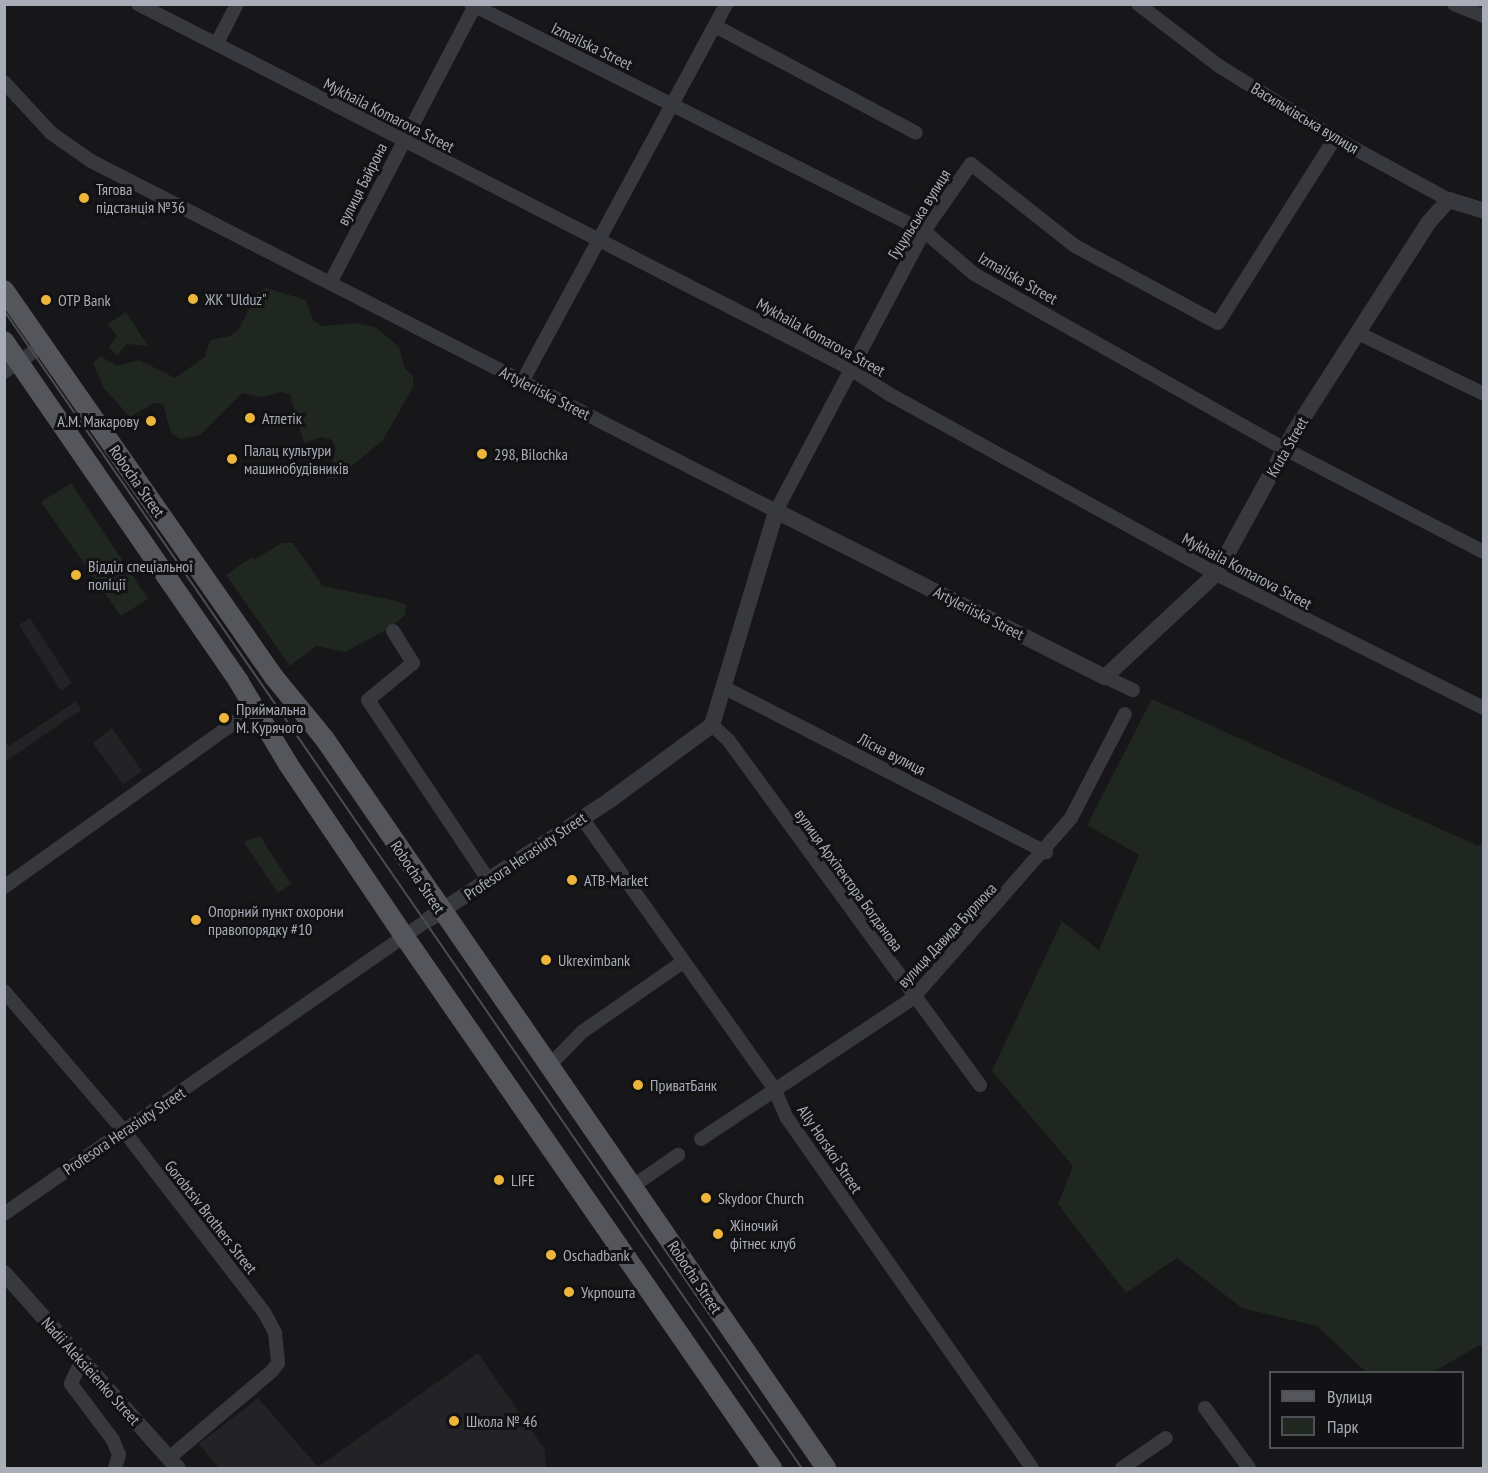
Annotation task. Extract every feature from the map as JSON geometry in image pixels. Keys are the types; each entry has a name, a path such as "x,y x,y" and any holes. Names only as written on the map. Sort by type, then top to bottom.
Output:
{"main road":[{"name":"Robocha Street","path":"4,290 274,677 324,738 435,915 549,1066 826,1468"},
{"name":"Robocha Street","path":"4,341 12,367 256,707 288,764 404,936 772,1468"}],"street":[{"name":"Mykhaila Komarova Street","path":"138,4 217,43 402,142 599,237 849,368 889,394 1216,574 1352,645 1484,708"},
{"path":"217,43 237,4"},
{"path":"522,382 599,237 717,27 726,4"},
{"name":"Васильківська вулиця","path":"1138,4 1219,66 1335,138 1449,200 1484,211"},
{"path":"1454,4 1484,16"},
{"name":"Izmailska Street","path":"474,5 924,231 974,274 1285,449 1484,552"},
{"name":"вулиця Байрона","path":"330,283 474,5"},
{"path":"717,27 916,133"},
{"name":"Artyleriiska Street","path":"4,82 51,133 91,161 522,382 1105,676"},
{"name":"Гуцульська вулиця","path":"776,511 849,368 924,231 971,164 1075,246 1218,323 1335,138"},
{"name":"Kruta Street","path":"1105,676 1216,574 1285,449 1428,223 1449,200"},
{"path":"1358,333 1484,394"},
{"path":"12,367 42,346"},
{"path":"712,725 776,511"},
{"path":"393,631 413,663 368,700 488,879"},
{"path":"1105,676 1133,690"},
{"name":"Лісна вулиця","path":"723,687 1046,852"},
{"path":"4,887 256,707"},
{"name":"вулиця Давида Бурлюка","path":"700,1139 913,998 1046,852 1071,819 1125,714"},
{"name":"Profesora Herasiuty Street","path":"4,1214 404,936 582,818 712,725"},
{"name":"вулиця Архітектора Богданова","path":"712,725 729,741 913,998 980,1084"},
{"name":"Ally Horskoi Street","path":"582,818 774,1088 787,1118 1032,1468"},
{"path":"549,1066 575,1038 684,962"},
{"name":"Gorobtsiv Brothers Street","path":"4,991 124,1131 264,1312 278,1349 278,1363 272,1371 173,1463"},
{"path":"633,1186 678,1155"},
{"name":"Nadii Aleksieienko Street","path":"4,1274 173,1463"},
{"path":"81,1360 71,1384 113,1440 119,1455 115,1468"},
{"path":"1205,1408 1249,1468"},
{"path":"1122,1468 1166,1438"}],"shaded area":[{"path":"30,618 72,683 61,691 19,625"},
{"path":"76,701 81,710 6,761 5,740 9,746"},
{"path":"112,728 142,771 123,785 93,743"},
{"name":"Школа № 46","path":"478,1353 545,1450 546,1468 219,1468 199,1444 258,1398 318,1467"}],"green space":[{"path":"266,288 306,300 313,320 322,326 354,323 375,327 399,347 405,369 413,376 413,387 383,440 337,478 327,478 336,449 332,440 322,437 304,443 290,394 281,392 261,397 242,393 200,435 180,439 171,433 163,404 154,403 130,417 104,388 93,363 100,356 117,366 139,360 175,378 205,357 210,340 230,336 239,329 257,293"},
{"path":"126,312 148,346 127,344 117,355 109,347 117,336 108,324"},
{"path":"71,483 148,599 121,616 41,502"},
{"path":"282,543 293,543 323,586 397,601 406,605 405,615 390,628 345,652 316,646 290,666 226,575 252,557 254,560"},
{"path":"1152,699 1478,846 1483,842 1483,1348 1480,1345 1435,1371 1365,1371 1317,1326 1242,1308 1177,1258 1126,1293 1058,1204 1073,1166 992,1071 1062,921 1099,950 1139,855 1087,825"},
{"path":"260,836 291,884 278,893 244,842"}],"tram line":[{"path":"4,310 802,1468"}],"place":[{"name":"Тягова пiдстанцiя №36","path":"84,198"},
{"name":"ЖК \"Ulduz\"","path":"193,299"},
{"name":"OTP Bank","path":"46,300"},
{"name":"Атлетік","path":"250,418"},
{"name":"А.М. Макарову","path":"151,421"},
{"name":"298, Bilochka","path":"482,454"},
{"name":"Палац культури машинобудівників","path":"232,459"},
{"name":"Відділ спеціальної поліції","path":"76,575"},
{"name":"Приймальна М. Курячого","path":"224,718"},
{"name":"ATB-Market","path":"572,880"},
{"name":"Опорний пункт охорони правопорядку #10","path":"196,920"},
{"name":"Ukreximbank","path":"546,960"},
{"name":"ПриватБанк","path":"638,1085"},
{"name":"LIFE","path":"499,1180"},
{"name":"Skydoor Church","path":"706,1198"},
{"name":"Жіночий фітнес клуб","path":"718,1234"},
{"name":"Oschadbank","path":"551,1255"},
{"name":"Укрпошта","path":"569,1292"},
{"name":"Школа № 46","path":"454,1421"}]}
